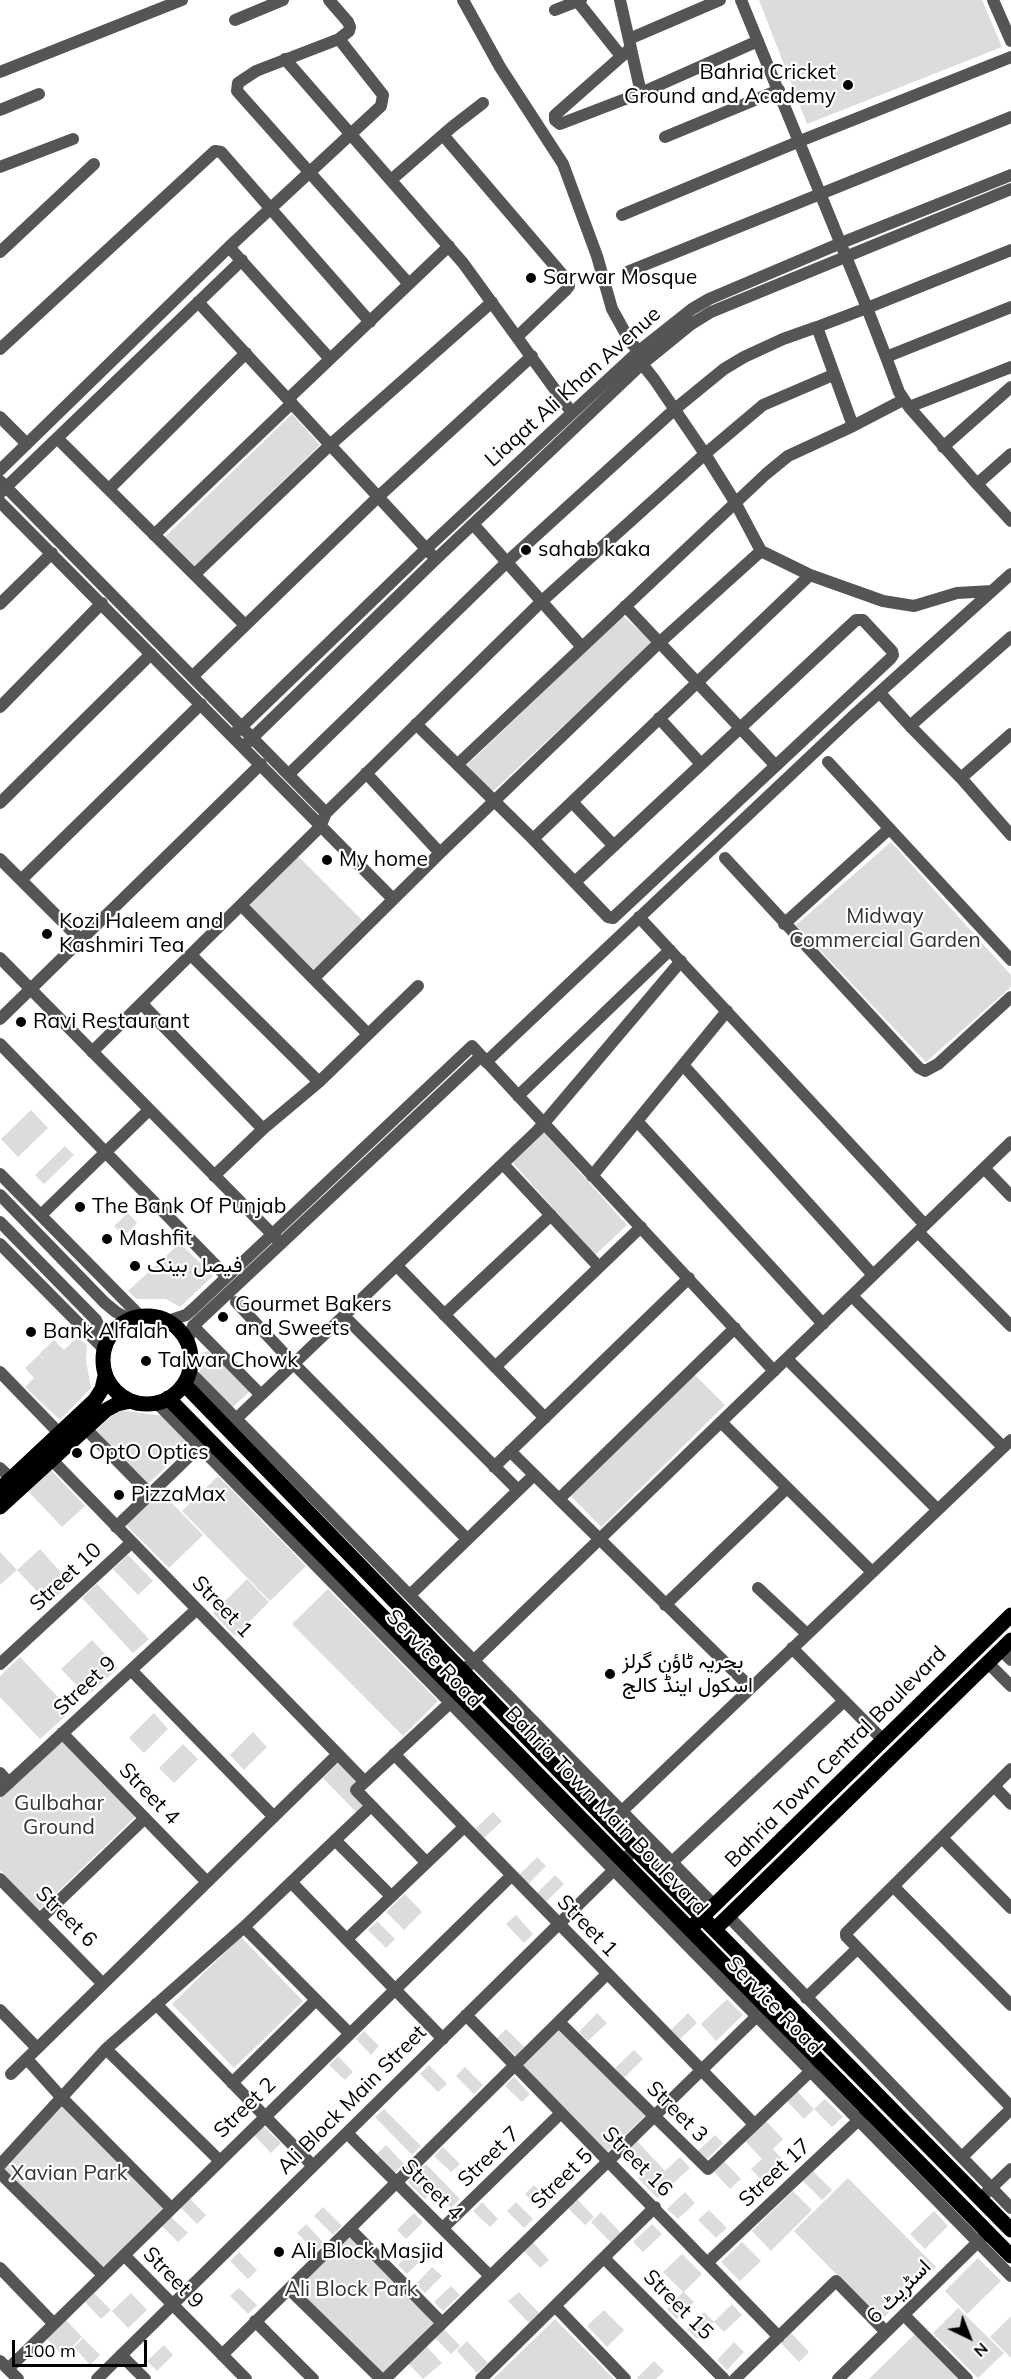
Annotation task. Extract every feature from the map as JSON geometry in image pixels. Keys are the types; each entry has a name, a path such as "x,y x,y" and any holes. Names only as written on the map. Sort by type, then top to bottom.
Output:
{"main road":[{"path":"8,1481 51,1459 85,1428 117,1404 131,1401 163,1401 187,1378 190,1352 188,1342 168,1321 149,1316 134,1318 115,1329 105,1346 102,1358 105,1376 115,1391 131,1401"},
{"path":"0,1507 8,1481 99,1396 105,1376"},
{"name":"Bahria Town Main Boulevard","path":"187,1378 469,1666 624,1860 715,1929 986,2194 1011,2229"},
{"name":"Bahria Town Main Boulevard","path":"163,1401 449,1696 624,1860 679,1916 762,2011 983,2237 1011,2256"},
{"name":"Bahria Town Central Boulevard","path":"690,1928 1011,1615"},
{"name":"Bahria Town Central Boulevard","path":"715,1929 988,1663 1008,1650"},
{"path":"679,1916 686,1918 723,1916 760,1880 764,1881"}],"street":[{"path":"0,72 182,0"},
{"path":"235,20 283,0"},
{"path":"329,0 350,27 349,31 339,39 249,75 238,83 237,91 409,284"},
{"path":"463,0 500,67 563,164 597,256 612,309 631,343 639,351"},
{"path":"620,0 641,93"},
{"path":"720,0 630,44 621,56 555,115 555,120 560,124 641,93 758,41"},
{"path":"741,0 906,404 1011,521"},
{"path":"993,0 1011,41"},
{"path":"555,10 580,1 621,56"},
{"path":"0,470 230,247 381,106 382,95 339,39"},
{"path":"622,215 1011,57"},
{"path":"285,59 449,246 518,336 572,413"},
{"path":"665,137 778,90"},
{"path":"0,110 39,94"},
{"path":"391,180 483,104"},
{"path":"627,272 1011,117"},
{"path":"443,135 567,280 566,290 518,336"},
{"path":"0,167 73,139"},
{"path":"0,349 215,151 221,152 272,208 370,322"},
{"path":"0,174 12,162"},
{"path":"0,252 94,164"},
{"name":"Liaqat Ali Khan Avenue","path":"232,736 545,438 639,351 692,309 709,299 841,243 1011,175"},
{"name":"Liaqat Ali Khan Avenue","path":"248,742 472,524 642,364 690,325 711,312 1011,189"},
{"path":"154,536 330,359 449,246"},
{"path":"230,247 330,359"},
{"path":"289,774 507,562 675,409 734,363 783,339 1011,250"},
{"path":"242,260 57,438 2,487 242,726 261,765 393,899"},
{"path":"198,302 436,559"},
{"path":"195,574 330,445 492,302"},
{"path":"886,357 1011,308"},
{"path":"817,327 853,426"},
{"path":"109,489 246,353"},
{"path":"193,676 378,497 532,356"},
{"path":"642,364 705,454 735,502 761,551 810,575 883,601 914,606 957,593 992,591"},
{"path":"458,764 735,502 788,456 906,404 1011,367"},
{"path":"92,1052 320,827 326,813 542,601 705,454 763,405 833,375"},
{"path":"943,447 1011,387"},
{"path":"0,417 27,444"},
{"path":"57,438 245,625"},
{"path":"545,438 554,448"},
{"path":"977,484 1011,454"},
{"path":"0,502 232,736 248,742 289,774 326,813"},
{"path":"472,524 582,647"},
{"path":"314,978 440,853 659,643 761,551"},
{"path":"0,604 52,553"},
{"path":"168,1321 186,1315 227,1277 276,1239 484,1059 1011,574"},
{"path":"533,839 810,575"},
{"path":"0,707 102,603"},
{"path":"625,606 776,766"},
{"path":"417,724 608,917 617,916 893,655 863,620 855,620 575,882"},
{"path":"910,726 1011,637"},
{"path":"0,803 151,654"},
{"path":"880,693 1010,833"},
{"path":"21,880 201,704"},
{"path":"659,718 701,764"},
{"path":"961,778 1011,734"},
{"path":"828,762 1011,960"},
{"path":"0,1019 261,765"},
{"path":"366,773 440,853"},
{"path":"572,802 614,846"},
{"path":"784,924 889,829"},
{"path":"725,858 913,1063 925,1071 938,1064 1011,997"},
{"path":"0,859 81,940"},
{"path":"241,905 368,1034"},
{"path":"639,917 727,1011 1011,1326"},
{"path":"518,1096 670,950"},
{"path":"191,955 319,1082"},
{"path":"0,958 276,1239"},
{"path":"237,1418 543,1123 681,961"},
{"path":"214,1176 263,1129 319,1082 418,986"},
{"path":"142,1004 263,1129"},
{"path":"592,1176 727,1011"},
{"path":"0,1044 227,1277"},
{"path":"188,1342 193,1326 276,1239 472,1046 774,1371"},
{"path":"683,1065 873,1275"},
{"path":"41,1215 149,1110"},
{"path":"637,1121 823,1324"},
{"path":"469,1666 1011,1142"},
{"path":"503,1164 599,1268"},
{"path":"984,1168 1011,1196"},
{"path":"0,1173 134,1318"},
{"path":"0,1195 105,1303 116,1312 134,1318"},
{"path":"444,1315 550,1215"},
{"path":"0,1222 96,1320 103,1331 105,1346"},
{"path":"495,1367 641,1227"},
{"path":"2,1251 105,1346"},
{"path":"397,1266 545,1418"},
{"path":"494,1467 689,1278"},
{"path":"621,1812 1007,1443 852,1296"},
{"path":"236,1302 467,1539"},
{"path":"344,1316 518,1490"},
{"path":"193,1326 261,1395"},
{"path":"558,1499 735,1328"},
{"path":"787,1359 937,1509"},
{"path":"0,1372 59,1433"},
{"path":"187,1378 237,1418 410,1595 469,1666 715,1906"},
{"name":"Service Road","path":"163,1401 200,1446 449,1696"},
{"path":"721,1422 872,1572"},
{"path":"85,1428 150,1494"},
{"path":"116,1527 200,1446"},
{"path":"510,1451 751,1688"},
{"name":"Street 1","path":"51,1459 365,1782"},
{"path":"410,1595 534,1475"},
{"path":"665,1605 787,1488"},
{"name":"Street 10","path":"0,1664 132,1542"},
{"path":"758,1588 807,1634"},
{"name":"Street 9","path":"3,1782 62,1733 197,1609"},
{"path":"792,1648 883,1740"},
{"path":"988,1663 1011,1686"},
{"path":"131,1670 274,1818"},
{"path":"426,1862 356,1790 394,1755 449,1696"},
{"path":"671,1863 844,1701"},
{"name":"Street 4","path":"62,1733 207,1882"},
{"path":"11,2074 338,1754"},
{"name":"Street 1","path":"394,1755 754,2124"},
{"path":"962,2157 1011,2108 857,1949 846,1934 1011,1769"},
{"path":"994,1786 1011,1804"},
{"path":"0,2165 106,2049 244,1927 371,1806"},
{"path":"40,1919 145,1818"},
{"path":"347,1940 464,1827"},
{"path":"942,1838 1011,1908"},
{"path":"335,1840 391,1896"},
{"name":"Service Road","path":"624,1860 762,2011"},
{"name":"Ali Block Main Street","path":"97,2379 624,1860"},
{"name":"Street 2","path":"4,2365 54,2324 511,1876"},
{"name":"Street 6","path":"0,1879 103,1984"},
{"path":"291,1882 443,2038"},
{"path":"894,1887 1011,2005"},
{"name":"Service Road","path":"728,1916 962,2157 986,2194 1011,2208"},
{"path":"244,1927 349,2033"},
{"path":"806,1998 857,1949"},
{"path":"222,2355 607,1974"},
{"path":"232,2082 316,2000"},
{"path":"156,2004 313,2166"},
{"path":"0,2010 38,2048"},
{"name":"Street 5","path":"383,2379 762,2011"},
{"name":"Street 16","path":"466,2015 779,2337"},
{"name":"Street 3","path":"559,2022 708,2169 815,2066"},
{"path":"106,2049 219,2160"},
{"path":"27,2059 60,2097 171,2208"},
{"name":"Street 7","path":"443,2228 561,2113"},
{"name":"Street 17","path":"707,2263 864,2115"},
{"name":"Street 4","path":"347,2133 490,2276"},
{"path":"986,2194 1011,2169"},
{"path":"0,2173 103,2275"},
{"path":"481,2379 655,2208"},
{"path":"350,2229 442,2323"},
{"path":"983,2237 1011,2276"},
{"name":"اسٹریٹ 6","path":"838,2379 983,2237"},
{"name":"Street 9","path":"124,2255 246,2379"},
{"name":"Street 15","path":"604,2258 724,2379"},
{"path":"0,2268 54,2324"},
{"path":"735,2379 836,2281 886,2332"},
{"path":"289,2289 383,2379"},
{"path":"555,2306 625,2379"},
{"path":"904,2315 967,2379"},
{"path":"255,2321 313,2379"},
{"path":"121,2355 145,2379"},
{"path":"4,2365 18,2379"}],"green space":[{"name":"Bahria Cricket Ground and Academy","path":"759,0 982,0 1002,47 807,124"},
{"path":"292,414 320,445 195,566 165,537"},
{"path":"623,616 653,642 492,792 467,765"},
{"name":"Midway Commercial Garden","path":"891,842 1011,975 1011,987 926,1062 796,925"},
{"path":"298,856 364,922 315,971 249,906"},
{"path":"31,1110 48,1128 18,1157 1,1139"},
{"path":"543,1131 627,1225 595,1255 512,1162"},
{"path":"65,1146 74,1155 44,1184 35,1175"},
{"path":"128,1213 137,1223 124,1236 114,1226"},
{"path":"180,1243 213,1276 180,1307 166,1299 136,1299 128,1291"},
{"path":"77,1337 87,1345 86,1361 91,1388 60,1420 25,1387 34,1378 25,1368 39,1355 48,1365 39,1354 54,1340 64,1350"},
{"path":"208,1351 250,1391 232,1408 200,1375 201,1355"},
{"path":"694,1374 725,1405 601,1527 570,1495"},
{"path":"118,1410 165,1416 191,1443 148,1484 95,1431"},
{"path":"50,1469 85,1506 62,1527 27,1490"},
{"path":"218,1476 306,1566 270,1601 182,1511"},
{"path":"159,1490 203,1535 169,1568 124,1523"},
{"path":"40,1549 71,1584 49,1604 17,1570"},
{"path":"0,1552 17,1570 0,1585"},
{"path":"128,1555 153,1581 138,1595 113,1569"},
{"path":"247,1579 269,1602 235,1636 213,1613"},
{"path":"97,1584 149,1639 133,1653 82,1598"},
{"path":"328,1589 438,1701 403,1736 292,1624"},
{"path":"92,1640 118,1668 87,1696 61,1669"},
{"path":"20,1657 71,1711 40,1739 0,1697 0,1676"},
{"path":"154,1713 168,1729 144,1753 129,1738"},
{"path":"253,1732 267,1747 244,1770 230,1755"},
{"name":"Gulbahar Ground","path":"60,1739 135,1817 39,1910 0,1870 0,1798"},
{"path":"183,1744 198,1759 174,1783 159,1768"},
{"path":"339,1762 357,1782 350,1789 364,1804 356,1812 323,1778"},
{"path":"493,1812 502,1821 483,1839 474,1830"},
{"path":"537,1857 546,1866 528,1884 519,1875"},
{"path":"555,1875 564,1884 546,1902 537,1893"},
{"path":"405,1894 422,1912 404,1930 386,1912"},
{"path":"516,1915 533,1934 524,1943 506,1924"},
{"path":"377,1921 395,1939 386,1948 368,1930"},
{"path":"241,1937 303,2001 234,2068 172,2004"},
{"path":"727,1999 743,2015 716,2041 701,2024"},
{"path":"597,2013 607,2023 588,2041 579,2032"},
{"path":"688,2013 697,2023 680,2039 671,2030"},
{"path":"561,2028 647,2114 606,2153 522,2067"},
{"path":"506,2029 524,2047 516,2056 497,2038"},
{"path":"364,2031 379,2046 371,2055 356,2039"},
{"path":"634,2050 643,2059 624,2078 615,2068"},
{"path":"338,2056 353,2072 345,2080 329,2065"},
{"path":"429,2065 447,2084 438,2092 420,2074"},
{"path":"465,2067 483,2085 474,2094 456,2076"},
{"path":"514,2077 530,2094 522,2102 505,2086"},
{"path":"796,2090 814,2109 804,2119 786,2100"},
{"path":"825,2099 843,2117 832,2127 814,2109"},
{"name":"Xavian Park","path":"59,2104 164,2207 104,2267 2,2170"},
{"path":"384,2109 421,2146 412,2155 375,2117"},
{"path":"765,2120 783,2139 773,2149 790,2168 769,2188 751,2169 762,2159 744,2140"},
{"path":"263,2126 281,2143 271,2153 254,2135"},
{"path":"715,2135 723,2143 707,2159 698,2151"},
{"path":"636,2140 665,2171 680,2157 690,2168 657,2198 638,2178 646,2170 626,2150"},
{"path":"386,2145 404,2164 395,2172 377,2154"},
{"path":"443,2147 460,2164 451,2172 434,2156"},
{"path":"723,2160 741,2179 730,2189 712,2170"},
{"path":"426,2164 460,2199 451,2208 434,2190 425,2199 408,2182"},
{"path":"813,2171 832,2190 822,2200 803,2181"},
{"path":"848,2178 936,2267 881,2320 794,2231"},
{"path":"534,2185 550,2202 542,2211 525,2194"},
{"path":"793,2191 812,2210 771,2251 752,2231"},
{"path":"685,2192 695,2203 678,2219 667,2209"},
{"path":"189,2198 206,2215 197,2224 180,2207"},
{"path":"577,2199 594,2217 585,2225 568,2208"},
{"path":"482,2202 498,2219 490,2227 473,2211"},
{"path":"516,2202 533,2219 524,2228 507,2211"},
{"path":"323,2207 342,2226 333,2235 314,2216"},
{"path":"709,2210 727,2228 716,2238 698,2220"},
{"path":"934,2211 948,2226 925,2249 910,2234"},
{"path":"601,2212 622,2234 612,2244 591,2222"},
{"path":"414,2213 423,2222 406,2239 397,2230"},
{"path":"170,2216 188,2233 178,2242 161,2225"},
{"path":"306,2224 324,2243 316,2252 297,2233"},
{"path":"652,2224 662,2234 643,2252 633,2242"},
{"name":"Ali Block Park","path":"351,2235 434,2322 382,2375 295,2288"},
{"path":"533,2242 549,2260 540,2268 524,2251"},
{"path":"742,2242 761,2261 740,2281 721,2262"},
{"path":"414,2249 423,2258 407,2274 398,2265"},
{"path":"239,2252 257,2270 248,2279 230,2261"},
{"path":"682,2254 702,2274 684,2292 694,2302 677,2319 667,2309 683,2292 663,2272"},
{"path":"978,2258 1001,2281 967,2314 945,2291"},
{"path":"432,2267 442,2276 425,2293 416,2284"},
{"path":"451,2286 460,2295 443,2311 434,2302"},
{"path":"239,2288 257,2305 248,2314 230,2296"},
{"path":"519,2292 539,2313 529,2323 508,2301"},
{"path":"94,2293 111,2310 101,2319 85,2302"},
{"path":"131,2293 147,2310 128,2328 112,2311"},
{"path":"732,2304 742,2315 724,2332 714,2322"},
{"path":"958,2308 1004,2353 978,2378 933,2333"},
{"path":"604,2310 624,2330 607,2347 587,2326"},
{"path":"704,2312 714,2322 697,2339 687,2329"},
{"path":"1011,2316 1011,2358 990,2337"},
{"path":"555,2319 614,2379 493,2379 517,2356"},
{"path":"66,2320 82,2337 63,2356 47,2339"},
{"path":"443,2328 460,2346 451,2354 434,2337"},
{"path":"791,2333 809,2352 799,2362 781,2343"},
{"path":"915,2334 959,2379 869,2379"},
{"path":"83,2338 100,2355 90,2365 74,2347"},
{"path":"467,2341 488,2363 477,2373 457,2351"},
{"path":"734,2342 744,2352 727,2370 717,2360"},
{"path":"164,2345 173,2355 157,2371 147,2361"},
{"path":"426,2346 442,2363 423,2379 408,2363"},
{"path":"654,2361 664,2371 656,2379 638,2379 637,2378"}],"place":[{"name":"Bahria Cricket Ground and Academy","path":"848,85"},
{"name":"Sarwar Mosque","path":"531,278"},
{"name":"sahab kaka","path":"526,550"},
{"name":"My home","path":"327,860"},
{"name":"Kozi Haleem and Kashmiri Tea","path":"47,934"},
{"name":"Ravi Restaurant","path":"21,1022"},
{"name":"The Bank Of Punjab","path":"80,1207"},
{"name":"Mashfit","path":"107,1239"},
{"name":"فیصل بینک","path":"135,1266"},
{"name":"Gourmet Bakers and Sweets","path":"223,1317"},
{"name":"Bank Alfalah","path":"31,1332"},
{"name":"Talwar Chowk","path":"146,1361"},
{"name":"OptO Optics","path":"77,1453"},
{"name":"PizzaMax","path":"119,1495"},
{"name":"بحریہ ٹاؤن گرلز اسکول اینڈ کالج","path":"610,1674"},
{"name":"Ali Block Masjid","path":"279,2252"}]}
